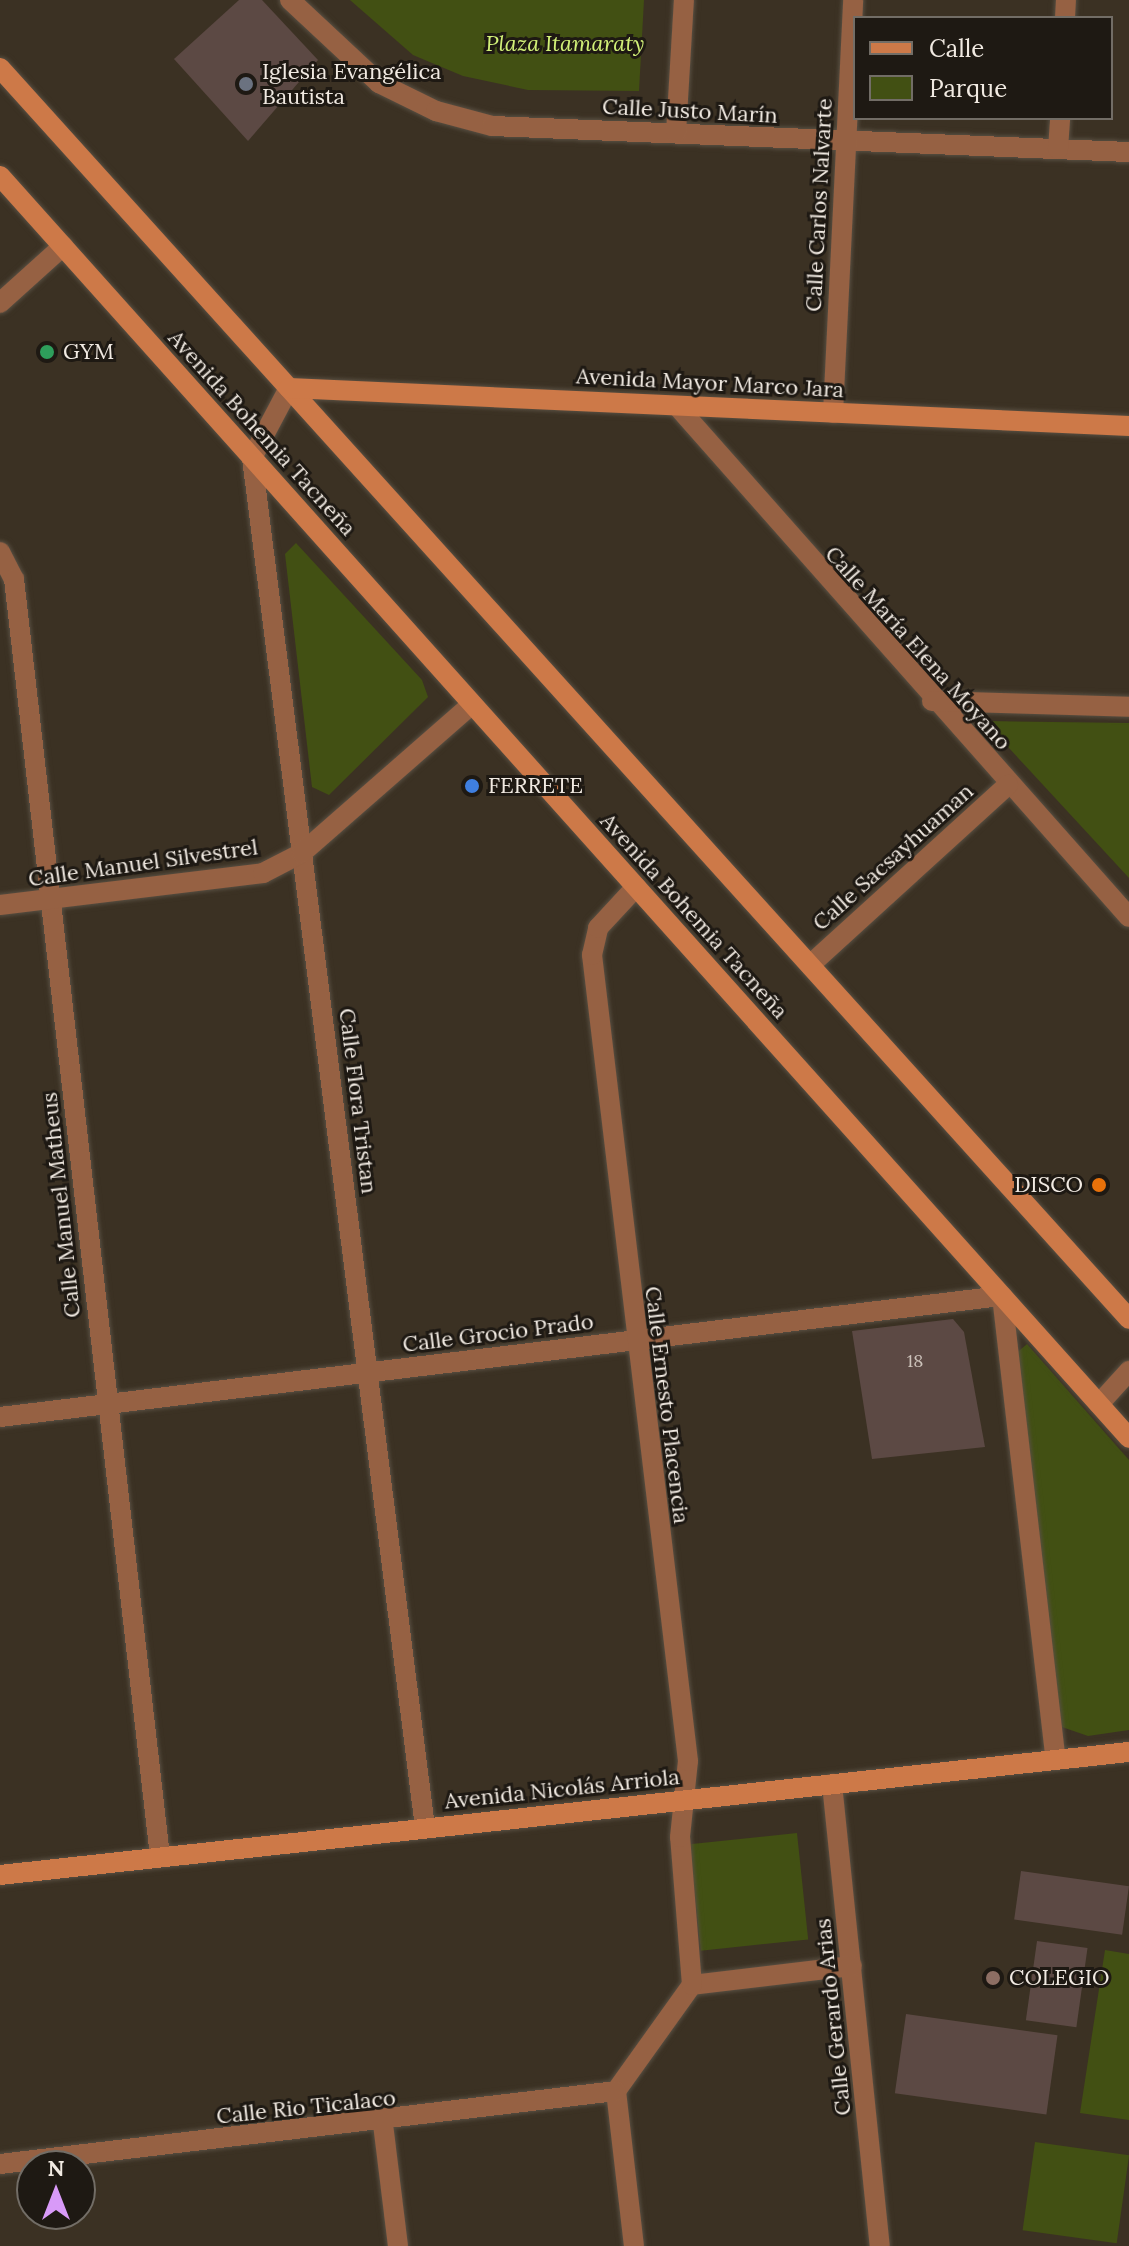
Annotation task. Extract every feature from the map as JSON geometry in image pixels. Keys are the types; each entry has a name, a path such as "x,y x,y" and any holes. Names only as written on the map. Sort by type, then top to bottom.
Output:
{"main road":[{"path":"0,68 1129,1319"},
{"name":"Avenida Bohemia Tacneña","path":"0,176 1129,1438"},
{"name":"Avenida Mayor Marco Jara","path":"289,388 1129,426"},
{"name":"Avenida Nicolás Arriola","path":"0,1875 1129,1752"}],"street":[{"name":"Calle Justo Marín","path":"290,0 379,83 436,111 492,126 1129,152"},
{"path":"676,133 684,0"},
{"name":"Calle Carlos Nalvarte","path":"833,413 853,0"},
{"path":"1058,149 1060,120"},
{"path":"0,303 63,246"},
{"path":"252,458 289,388"},
{"name":"Calle María Elena Moyano","path":"677,406 932,701 1129,917"},
{"name":"Calle Flora Tristan","path":"252,458 425,1828"},
{"name":"Calle Manuel Matheus","path":"0,552 14,579 10,632 52,902 160,1857"},
{"path":"932,701 1129,707"},
{"name":"Calle Manuel Silvestrel","path":"0,905 52,902 263,873 302,853 472,704"},
{"name":"Calle Sacsayhuaman","path":"810,965 1008,785"},
{"name":"Calle Ernesto Placencia","path":"636,887 598,928 592,955 634,1341 688,1761 680,1837 692,1985"},
{"path":"1002,1296 1056,1760"},
{"name":"Calle Grocio Prado","path":"0,1417 1002,1296"},
{"path":"1099,1404 1129,1371"},
{"name":"Calle Gerardo Arias","path":"832,1784 880,2246"},
{"path":"634,2246 616,2091 692,1985 852,1966"},
{"name":"Calle Rio Ticalaco","path":"0,2164 383,2124 616,2091"},
{"path":"383,2124 398,2246"}],"green space":[{"name":"Plaza Itamaraty","path":"350,0 644,0 639,91 528,90 463,76 413,55"},
{"path":"296,543 422,680 428,697 329,795 312,787 285,554"},
{"path":"984,721 1129,723 1129,878"},
{"path":"1027,1344 1129,1460 1129,1730 1088,1736 1062,1727 1012,1357"},
{"path":"797,1833 808,1939 701,1951 690,1844"},
{"path":"1105,1950 1129,1954 1129,2120 1080,2113"},
{"path":"1035,2142 1129,2155 1117,2243 1023,2230"}],"building":[{"name":"Iglesia Evangélica Bautista","path":"239,0 262,0 318,60 248,141 174,59"},
{"path":"953,1319 964,1332 985,1447 872,1459 852,1331"},
{"path":"1021,1871 1129,1886 1122,1935 1014,1920"},
{"path":"1037,1941 1088,1948 1076,2027 1026,2020"},
{"path":"906,2014 1058,2035 1046,2115 895,2093"}],"place":[{"name":"Iglesia Evangélica Bautista","path":"246,84"},
{"name":"GYM","path":"47,352"},
{"name":"FERRETE","path":"472,786"},
{"name":"DISCO","path":"1099,1185"},
{"name":"COLEGIO","path":"993,1978"}]}
